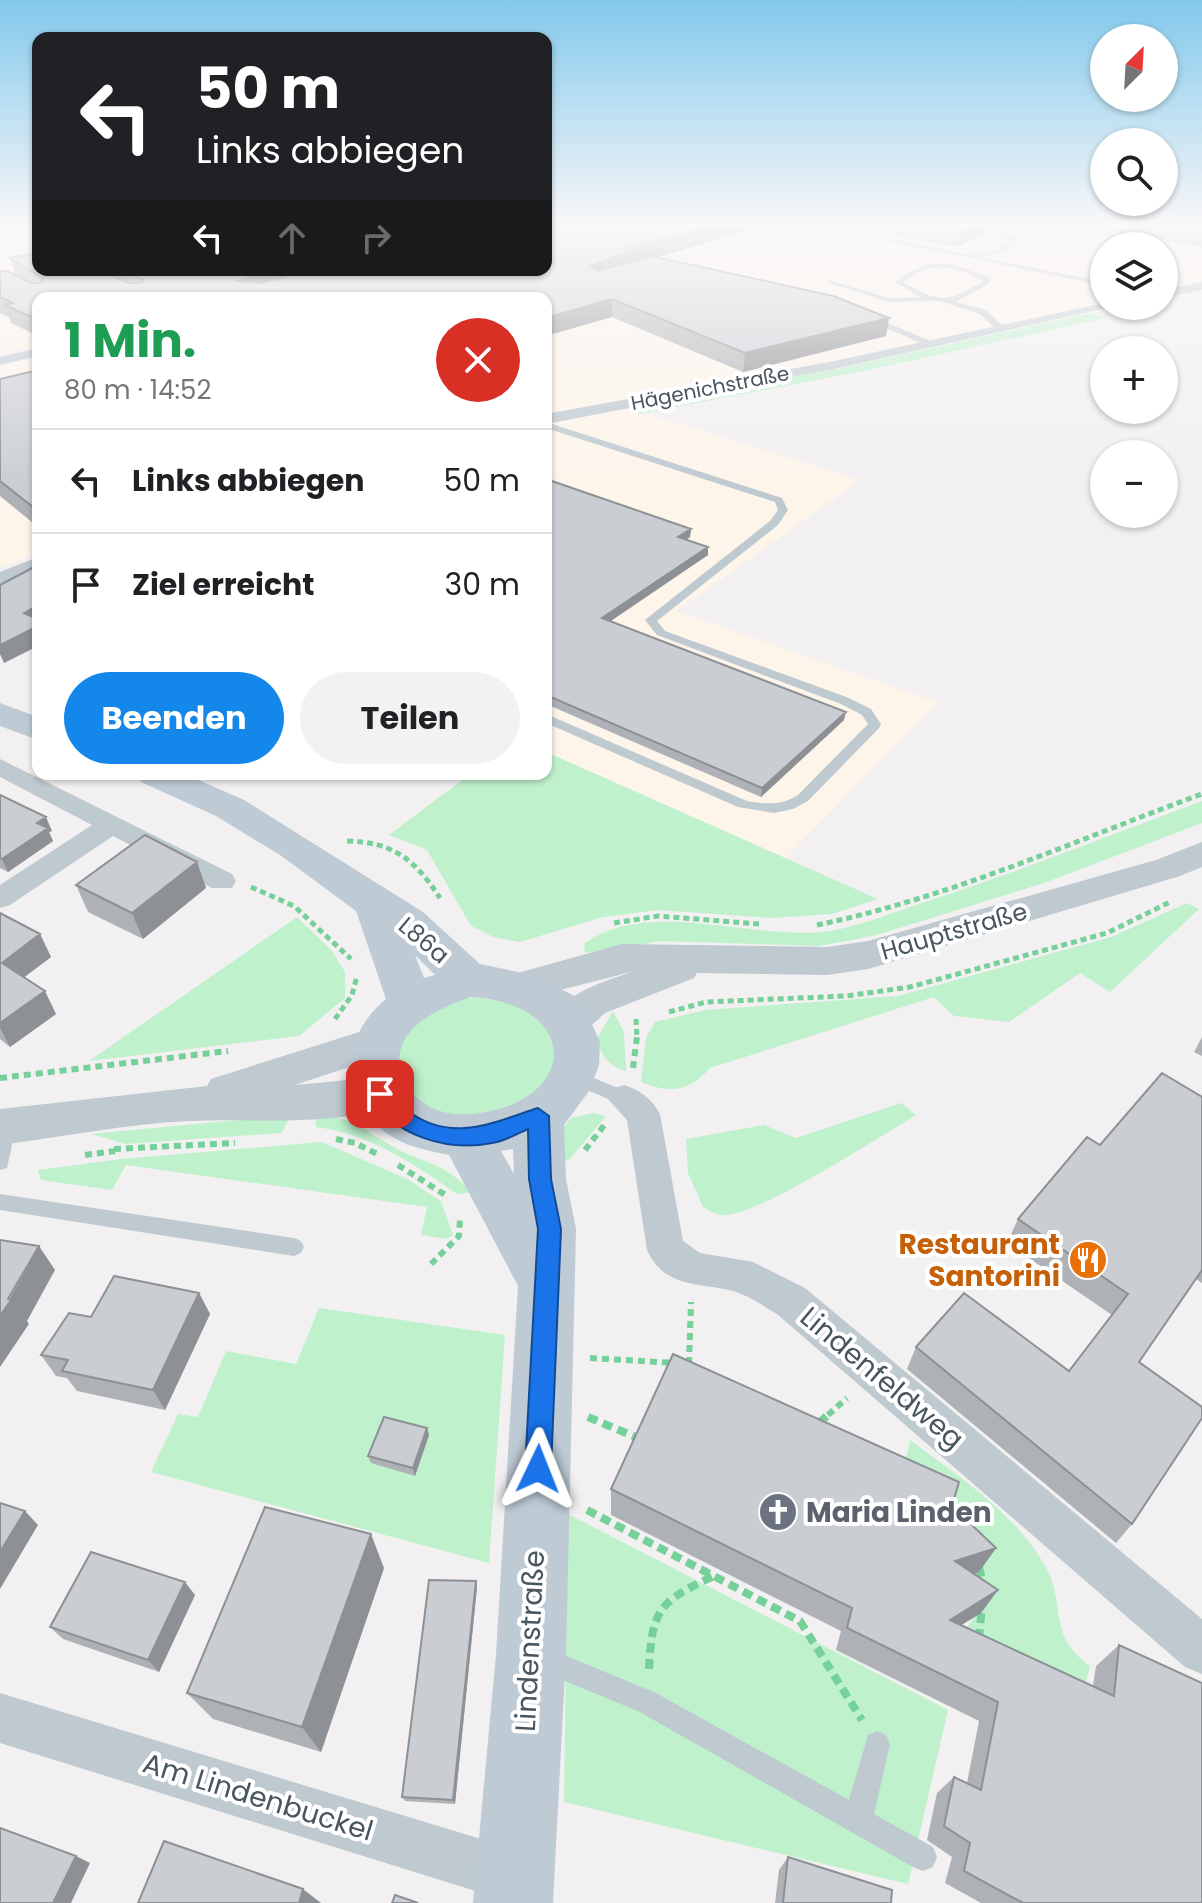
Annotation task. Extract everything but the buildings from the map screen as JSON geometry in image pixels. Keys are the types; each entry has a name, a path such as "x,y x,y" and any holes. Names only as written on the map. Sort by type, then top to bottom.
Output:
{"main road":[{"path":"0,714 32,727"},
{"name":"L86a","path":"167,780 230,808 294,846 375,904 408,922 468,980"},
{"path":"375,904 410,1001"},
{"path":"468,980 495,980 521,986 541,994 569,1022 576,1039 573,1076 561,1096 538,1116 494,1134 466,1137 430,1132 400,1117 380,1094 372,1069 375,1043 389,1020 410,1001 438,987 468,980"},
{"name":"Lindenstraße","path":"515,1890 531,1654 549,1229 540,1179 538,1116"},
{"path":"466,1137 546,1283"}],"street":[{"name":"Hägenichstraße","path":"552,426 1083,312"},
{"path":"0,361 32,353"},
{"path":"0,579 32,566"},
{"path":"0,767 222,881"},
{"path":"0,898 112,824"},
{"name":"Hauptstraße","path":"521,986 622,958 698,962 827,961 868,955 1168,868 1202,853"},
{"name":"Hauptstraße","path":"569,1022 591,1003 613,992 698,962"},
{"path":"2,1139 186,1104 375,1043"},
{"path":"186,1104 309,1102 380,1094"},
{"path":"624,1098 643,1114 666,1250 693,1269"},
{"name":"Lindenfeldweg","path":"693,1269 739,1274 791,1301 1202,1650"},
{"name":"Am Lindenbuckel","path":"0,1718 515,1890"}],"lane":[{"path":"982,312 1002,330"},
{"path":"853,313 883,321 933,345"},
{"path":"552,428 779,500 783,510 774,523 651,620 661,633 845,701 867,712 875,724 803,798 792,806 773,810 743,804 552,721"},
{"path":"573,1076 624,1098"},
{"path":"0,1202 294,1247"},
{"path":"531,1654 647,1702 923,1857"},
{"path":"858,1821 877,1744"}],"path":[{"path":"805,925 851,918 927,894 1202,794"},
{"path":"222,881 265,890 304,911 359,967 352,995 332,1023"},
{"path":"602,926 658,916 762,924"},
{"path":"624,1098 638,1051 637,1020"},
{"path":"0,1078 243,1049"},
{"path":"431,1264 459,1236 460,1205"},
{"path":"689,1364 693,1269"},
{"path":"581,1357 689,1364 703,1370"},
{"path":"577,1413 643,1440"},
{"path":"805,1416 833,1429"},
{"path":"814,1435 820,1423"},
{"path":"571,1502 800,1621 877,1744"},
{"path":"977,1561 985,1581 977,1654"},
{"path":"647,1702 651,1629 671,1596 715,1576"}],"shaded area":[{"path":"0,312 32,312 32,352 25,348 0,355"},
{"path":"552,312 1090,312 841,368 629,408 860,480 677,611 937,702 786,858 552,755"},
{"path":"32,357 32,555 0,568 0,366"}],"green space":[{"path":"1090,313 1090,320 1097,320 869,370 639,414 628,408 841,368"},
{"path":"552,755 878,899 832,914 772,918 658,910 603,917 520,942 493,937 471,926 427,850 389,835 462,780 552,780"},
{"path":"1202,801 1202,823 1044,883 877,935 819,946 662,941 585,953 584,944 610,930 639,923 703,924 800,933 841,929 997,878"},
{"path":"1187,903 1199,909 1110,992 1080,973 1009,1022 954,1016 934,997 710,1068 686,1086 670,1089 641,1082 646,1038 655,1022 705,1010 898,996 1111,937"},
{"path":"297,917 332,951 345,972 345,998 299,1036 89,1061"},
{"path":"475,997 523,1006 553,1036 556,1055 551,1076 538,1094 492,1118 438,1116 400,1088 398,1044 403,1034 420,1018 453,1002"},
{"path":"613,1011 624,1032 626,1071 607,1060 597,1039"},
{"path":"901,1103 916,1115 788,1191 737,1213 720,1215 703,1207 688,1173 686,1139 764,1125 796,1138"},
{"path":"593,1113 606,1116 570,1159 559,1164 557,1135 571,1118"},
{"path":"291,1115 282,1133 126,1144 91,1134"},
{"path":"315,1115 355,1124 390,1145 441,1168 472,1192 457,1194 408,1161 373,1143 316,1127"},
{"path":"322,1142 407,1179 441,1201 453,1235 447,1239 421,1235 427,1207 126,1165 112,1190 41,1180 38,1170 121,1159"},
{"path":"319,1308 505,1335 489,1563 151,1472 178,1414 198,1417 226,1351 296,1364"},
{"path":"910,1440 1000,1511 1044,1564 1055,1592 1067,1642 1090,1666 1080,1708 961,1636 976,1614 900,1485"},
{"path":"568,1514 948,1710 908,1884 564,1802"}],"place":[{"name":"Restaurant Santorini","path":"1088,1260"},
{"name":"Maria Linden","path":"778,1512"}],"route":[{"path":"380,1094 400,1117 430,1132 466,1137 494,1134 520,1126 538,1116 540,1179 549,1229 538,1469"}]}
